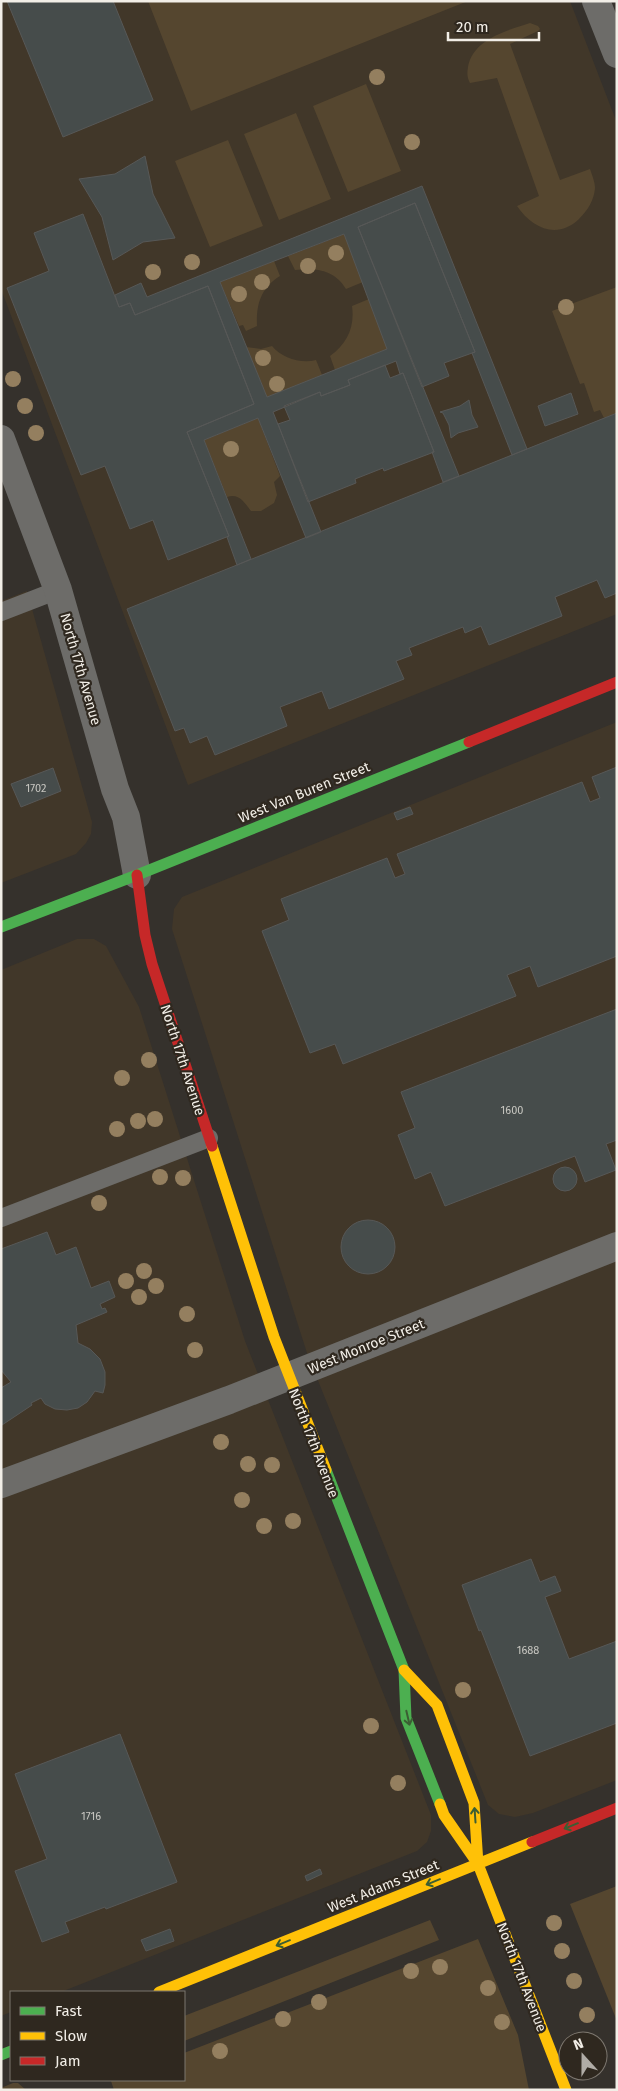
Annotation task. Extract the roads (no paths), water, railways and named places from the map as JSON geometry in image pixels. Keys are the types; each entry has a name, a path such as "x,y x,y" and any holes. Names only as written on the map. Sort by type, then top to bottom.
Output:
{"main road":[{"name":"West Van Buren Street","path":"1,927 137,875 617,682"},
{"name":"North 17th Avenue","path":"137,875 145,935 152,964 288,1377 404,1670 406,1718 444,1815 478,1864 566,2090"},
{"name":"North 17th Avenue","path":"404,1670 437,1705 474,1803 478,1864"},
{"name":"West Adams Street","path":"161,1991 617,1808"}],"street":[{"path":"596,1 617,54"},
{"name":"North 17th Avenue","path":"1,438 58,590 116,789 126,817 137,875"},
{"name":"West Monroe Street","path":"1,1484 162,1426 617,1246"}],"lane":[{"path":"1,612 58,590"},
{"path":"1,1218 209,1138"}]}
